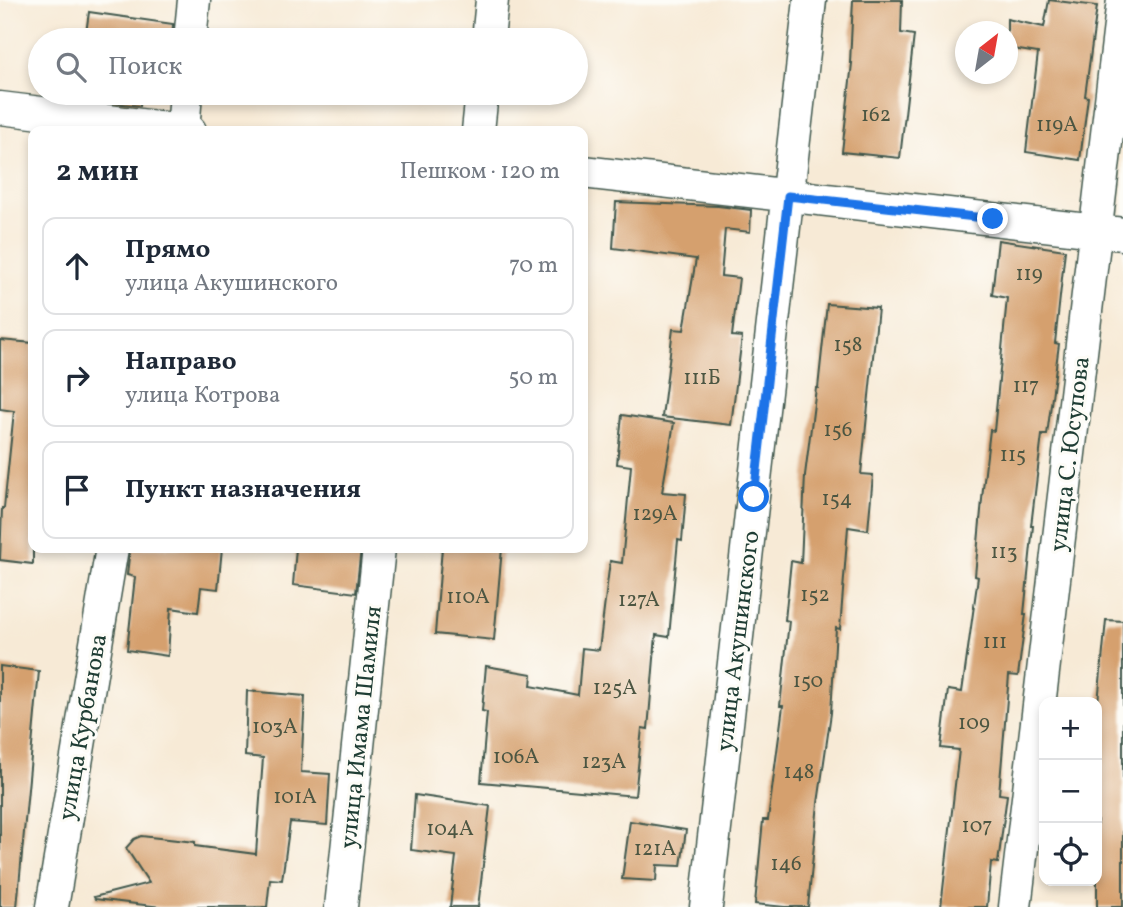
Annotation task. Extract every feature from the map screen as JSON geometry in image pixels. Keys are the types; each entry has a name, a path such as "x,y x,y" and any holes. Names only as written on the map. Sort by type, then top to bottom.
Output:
{"street":[{"path":"191,28 194,0"},
{"path":"489,28 492,0"},
{"name":"улица Акушинского","path":"706,907 810,0"},
{"name":"улица С. Юсупова","path":"1015,907 1109,232 1123,0"},
{"path":"183,126 185,105"},
{"path":"479,126 481,105"},
{"path":"0,108 143,126"},
{"path":"588,173 1109,232"},
{"name":"улица Курбанова","path":"52,907 112,553"},
{"name":"улица Имама Шамиля","path":"341,907 378,553"}],"building":[{"path":"853,0 902,0 901,33 914,35 900,158 842,152 852,63"},
{"path":"1049,0 1097,6 1080,160 1026,152 1038,53 1018,50 1018,21 1044,27"},
{"path":"89,12 173,24 173,28 87,28"},
{"path":"616,202 751,210 750,232 725,229 721,276 739,278 732,336 742,337 731,425 662,417 673,329 684,330 696,259 613,248"},
{"path":"998,240 1065,250 1055,343 1059,344 1047,435 1042,435 1018,676 1009,675 999,794 1007,795 998,863 991,862 987,907 941,907 959,750 941,748 948,690 962,692 978,577 975,576 983,489 990,430 994,431 1007,298 992,295"},
{"path":"827,304 878,308 861,474 873,475 868,530 848,527 840,629 836,628 831,713 818,803 808,907 785,907 755,904 763,820 768,820 783,706 780,706 789,621 785,620 791,561 801,563 805,475"},
{"path":"0,340 28,343 28,553 33,553 33,564 0,560 2,508 14,411 0,409"},
{"path":"622,415 674,423 662,492 686,494 682,541 678,540 669,637 656,635 648,729 642,728 635,796 481,782 487,712 482,711 486,666 532,674 531,686 578,695 582,648 599,650 610,561 622,563 631,466 617,464"},
{"path":"129,553 222,553 218,589 201,587 198,612 171,608 168,656 127,650 135,577 127,575"},
{"path":"296,553 360,553 356,593 293,585"},
{"path":"442,553 502,553 494,640 435,634"},
{"path":"1106,620 1123,621 1123,907 1097,907 1097,886 1102,886 1102,697 1099,697"},
{"path":"0,666 39,671 17,907 0,907"},
{"path":"247,691 305,696 301,772 330,774 327,825 290,822 282,880 270,879 267,907 161,907 95,899 94,897 149,883 126,848 141,836 195,842 195,846 256,854 263,758 245,756"},
{"path":"415,795 490,806 478,907 450,907 456,856 411,850"},
{"path":"630,821 686,830 681,866 657,865 656,881 622,879"}],"route":[{"path":"754,497 788,196 993,219"}]}
